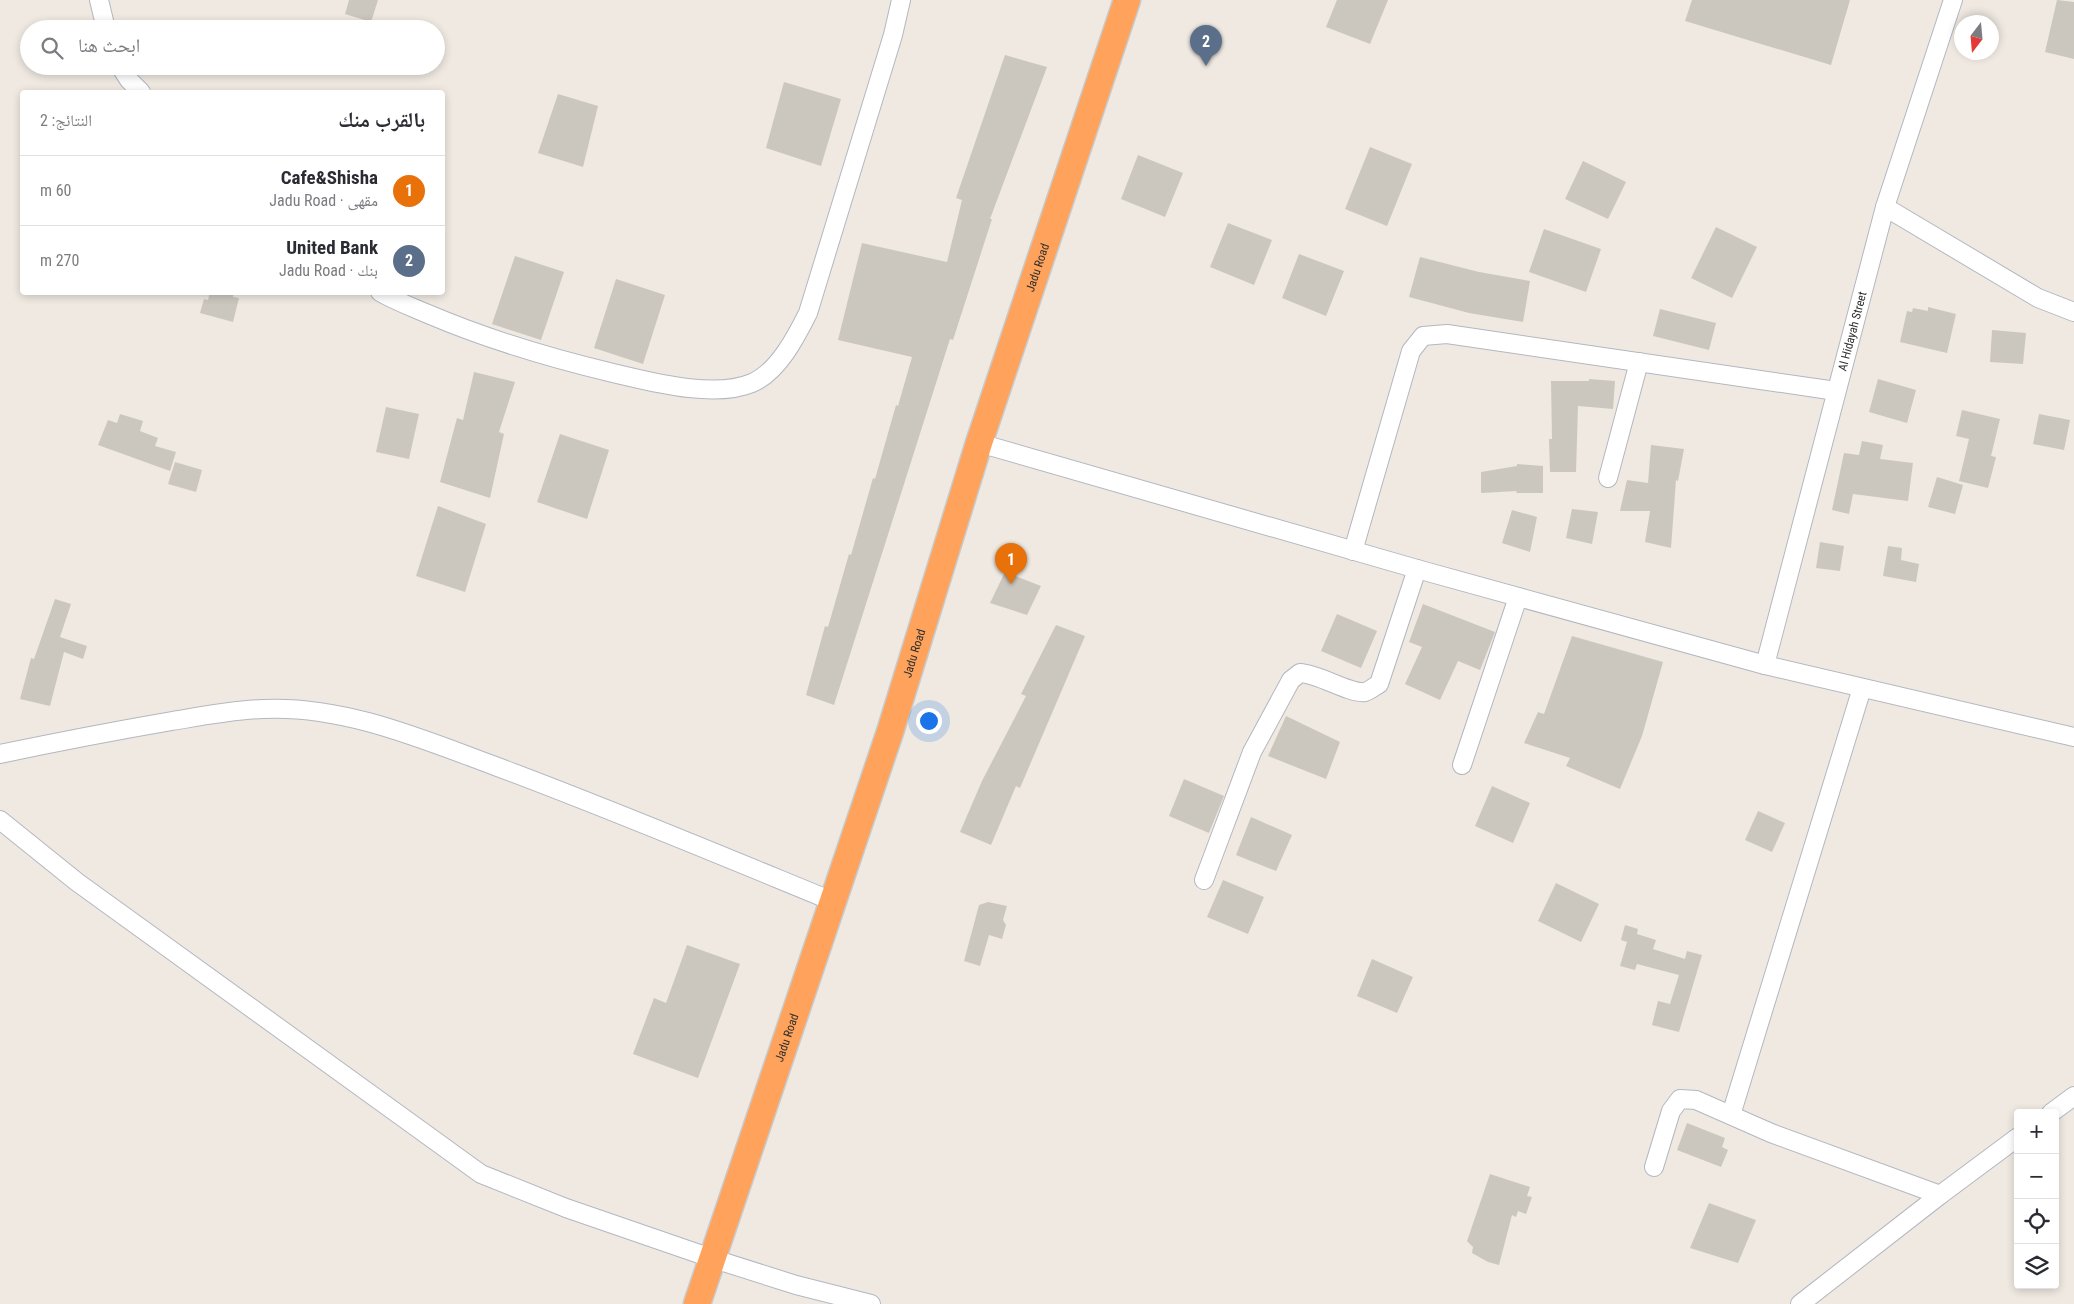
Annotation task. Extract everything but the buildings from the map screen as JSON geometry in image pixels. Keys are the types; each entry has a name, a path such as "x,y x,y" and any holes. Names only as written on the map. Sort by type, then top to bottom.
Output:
{"highway":[{"name":"Jadu Road","path":"697,1304 890,732 979,443 1127,0"}],"street":[{"path":"99,0 104,20"},
{"path":"387,295 448,322 513,347 566,362 635,378 717,390 753,383 781,359 808,313 893,35 901,0"},
{"name":"Al Hidayah Street","path":"1765,665 1884,207 1953,0"},
{"path":"125,75 139,90"},
{"path":"1884,207 2038,298 2074,312"},
{"path":"1353,550 1411,351 1423,336 1447,334 1836,391"},
{"path":"1608,478 1639,362"},
{"path":"979,443 1417,569 1765,665 2074,737"},
{"path":"1204,880 1252,752 1291,680 1300,673 1310,673 1354,690 1365,692 1379,684 1417,569"},
{"path":"1462,765 1518,597"},
{"path":"1731,1115 1862,688"},
{"path":"0,754 116,731 206,716 264,709 320,711 375,725 547,785 832,901"},
{"path":"0,820 77,882 481,1174 566,1208 711,1258 796,1286 871,1304"},
{"path":"2056,1109 2074,1096"},
{"path":"1654,1167 1671,1111 1680,1099 1696,1100 1771,1133 1940,1194"},
{"path":"1800,1304 1940,1194 2014,1140"}],"place":[{"name":"United Bank","path":"1206,66"},
{"name":"Cafe&Shisha","path":"1011,584"}]}
